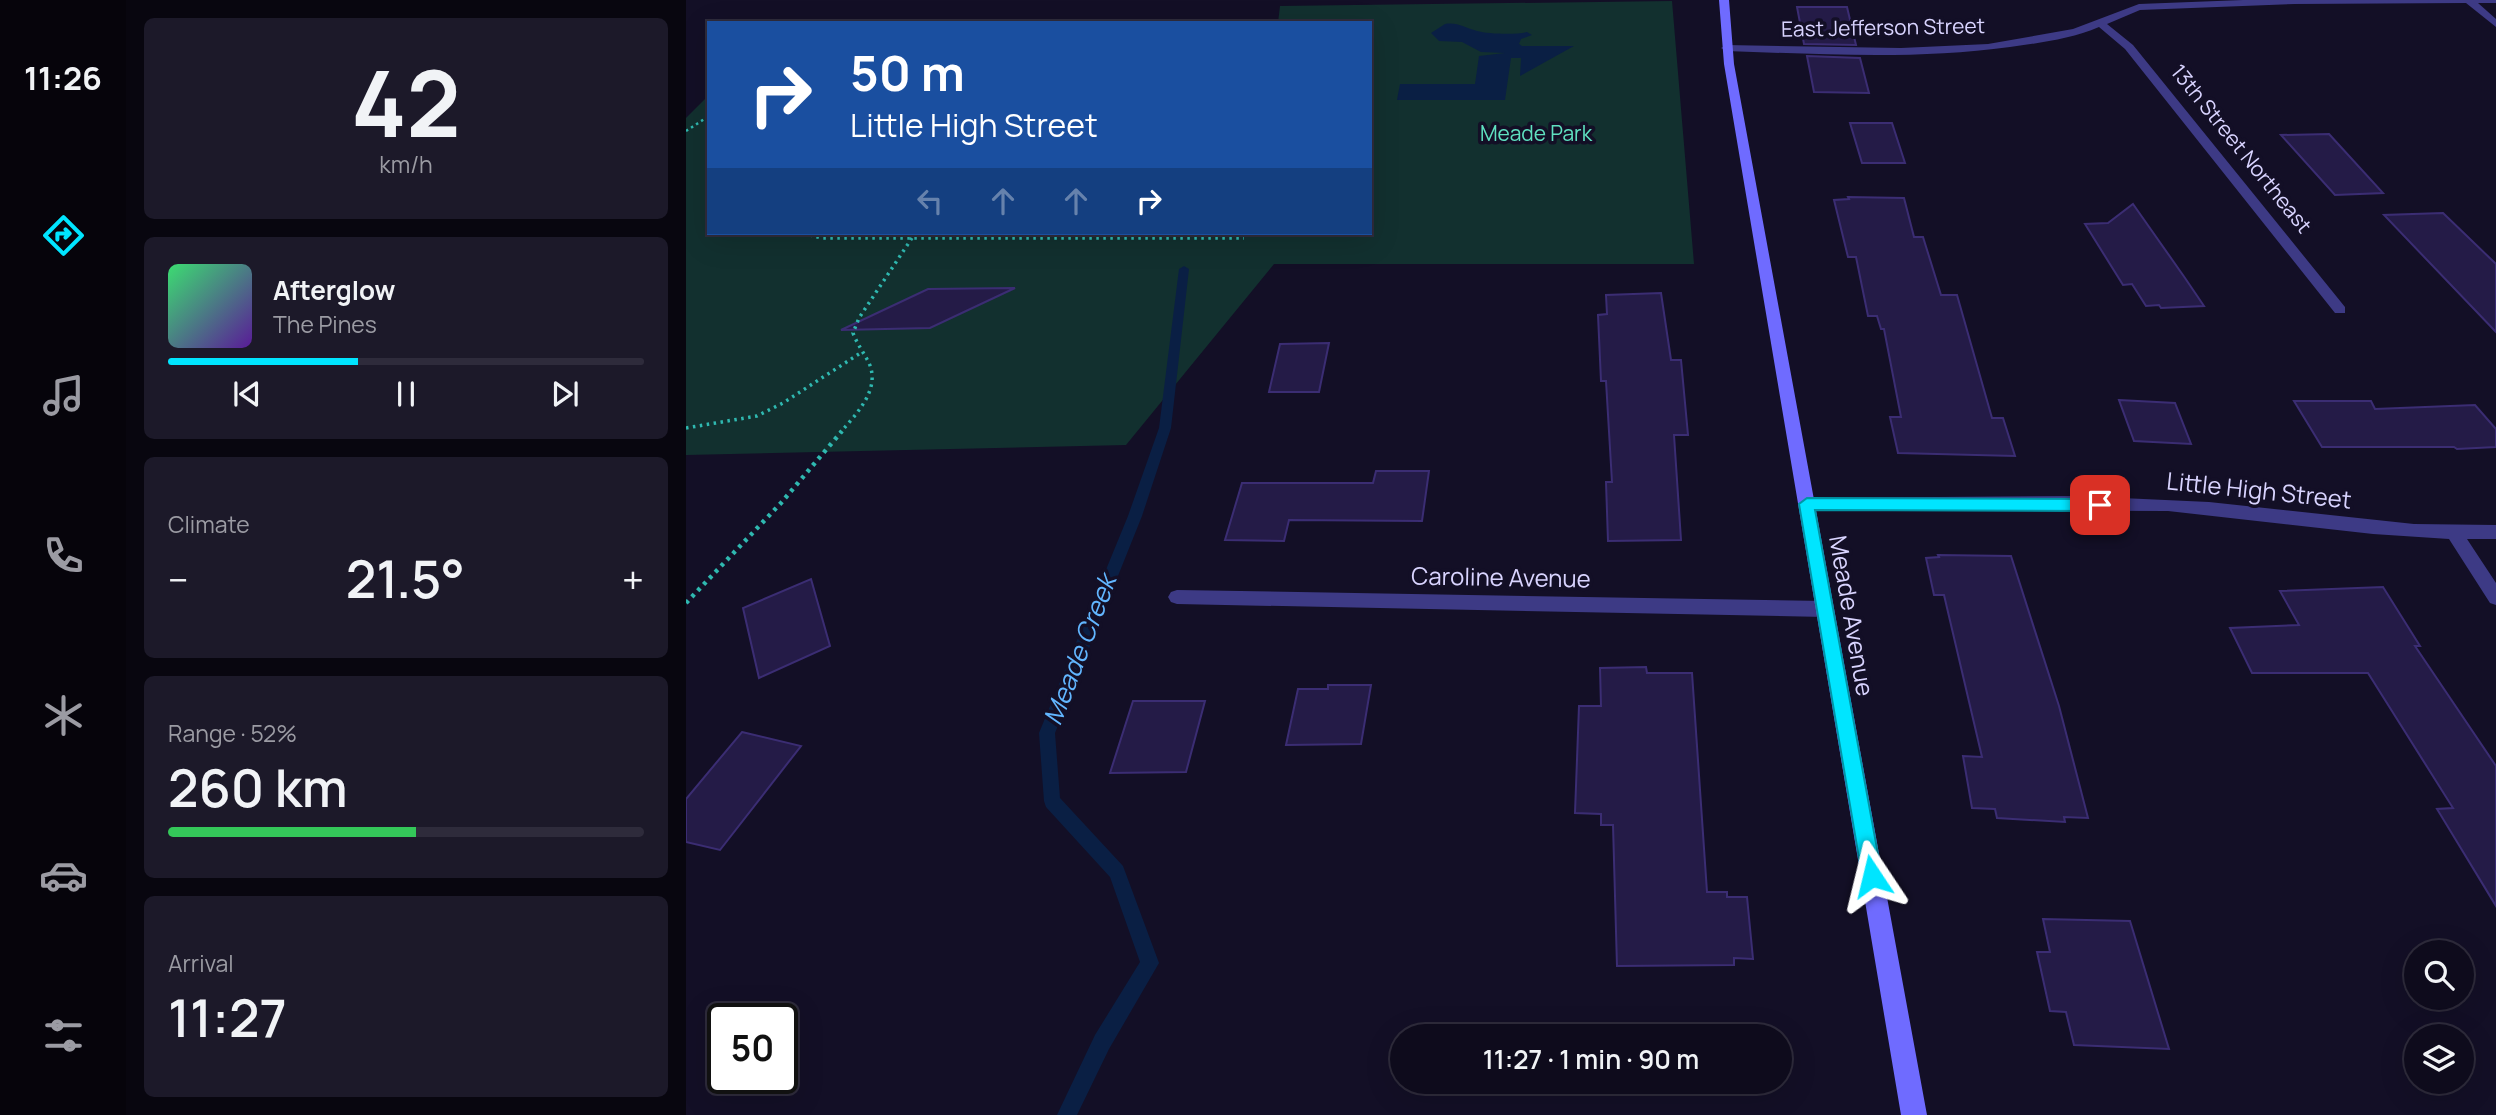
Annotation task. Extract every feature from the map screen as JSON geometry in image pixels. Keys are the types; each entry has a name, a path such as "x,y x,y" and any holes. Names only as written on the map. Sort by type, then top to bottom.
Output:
{"main road":[{"name":"Meade Avenue","path":"1724,0 1726,48 1914,1115"}],"street":[{"path":"2468,0 2496,24"},
{"name":"East Jefferson Street","path":"1726,48 1944,50 2020,42 2074,32 2100,23 2122,11 2139,7 2295,1 2496,1"},
{"name":"13th Street Northeast","path":"2100,23 2129,47 2146,67 2340,310"},
{"name":"Little High Street","path":"1807,504 2166,505 2242,510 2374,527 2455,534 2496,532"},
{"path":"2455,534 2496,597"},
{"name":"Caroline Avenue","path":"1177,597 1825,610"}],"path":[{"path":"686,131 707,117"},
{"path":"810,235 821,238 912,239 1244,238"},
{"path":"686,603 801,483 855,414 871,386 872,366 853,333 912,239"},
{"path":"686,428 757,416 792,398 862,352"}],"green space":[{"name":"Meade Park","path":"1672,1 1694,264 1274,264 1126,445 686,455 686,118 707,97 707,235 1372,235 1372,21 1278,21 1280,6"}],"water":[{"path":"1445,24 1488,33 1527,32 1532,35 1521,39 1519,44 1522,46 1574,46 1520,76 1521,58 1511,58 1505,100 1397,100 1400,84 1475,84 1479,56 1505,53 1481,52 1462,42 1439,41 1431,33"}],"building":[{"path":"1797,7 1847,7 1856,45 1804,44"},
{"path":"1807,56 1860,58 1869,93 1814,92"},
{"path":"1850,123 1892,123 1905,163 1862,163"},
{"path":"2329,134 2383,193 2335,195 2281,135"},
{"path":"1848,197 1904,198 1914,237 1923,237 1941,295 1957,295 1992,418 2003,418 2015,456 1898,453 1890,417 1901,417 1884,329 1881,329 1877,316 1868,316 1856,257 1848,257 1834,200 1849,199"},
{"path":"2133,204 2204,306 2146,306 2132,284 2123,285 2085,224 2108,223"},
{"path":"2443,213 2496,264 2496,332 2384,215"},
{"path":"1015,288 930,328 841,330 928,289"},
{"path":"1661,293 1671,360 1681,360 1688,435 1674,435 1681,540 1608,541 1606,482 1612,482 1606,381 1601,381 1598,315 1607,314 1606,295"},
{"path":"1329,343 1319,392 1269,392 1280,344"},
{"path":"2119,400 2175,403 2191,444 2134,441"},
{"path":"2294,401 2371,401 2375,409 2475,405 2496,429 2496,447 2322,447"},
{"path":"1376,471 1429,471 1422,521 1289,520 1284,541 1225,540 1242,483 1373,483"},
{"path":"1938,555 2011,556 2059,706 2088,818 2064,817 2065,822 1997,818 1995,809 1972,808 1963,756 1982,757 1944,595 1934,595 1926,558 1939,557"},
{"path":"811,579 830,646 759,678 743,608"},
{"path":"2383,587 2420,646 2415,646 2496,766 2496,906 2437,809 2453,808 2368,673 2252,673 2230,628 2299,625 2280,591"},
{"path":"1646,667 1647,673 1692,673 1707,892 1727,892 1727,897 1747,897 1753,959 1734,958 1734,965 1617,966 1613,825 1601,825 1601,814 1575,813 1579,706 1601,706 1600,668"},
{"path":"1328,685 1371,685 1361,744 1286,745 1298,689 1328,689"},
{"path":"1133,701 1205,701 1186,772 1110,773"},
{"path":"742,732 801,746 720,850 686,842 686,799"},
{"path":"2043,919 2130,921 2169,1049 2074,1045 2066,1012 2050,1011 2037,952 2050,952"}],"waterway":[{"name":"Meade Creek","path":"1067,1115 1102,1042 1150,963 1117,872 1052,801 1047,733 1135,516 1165,428 1184,269"}],"route":[{"path":"1872,876 1807,504 2100,505"}]}
